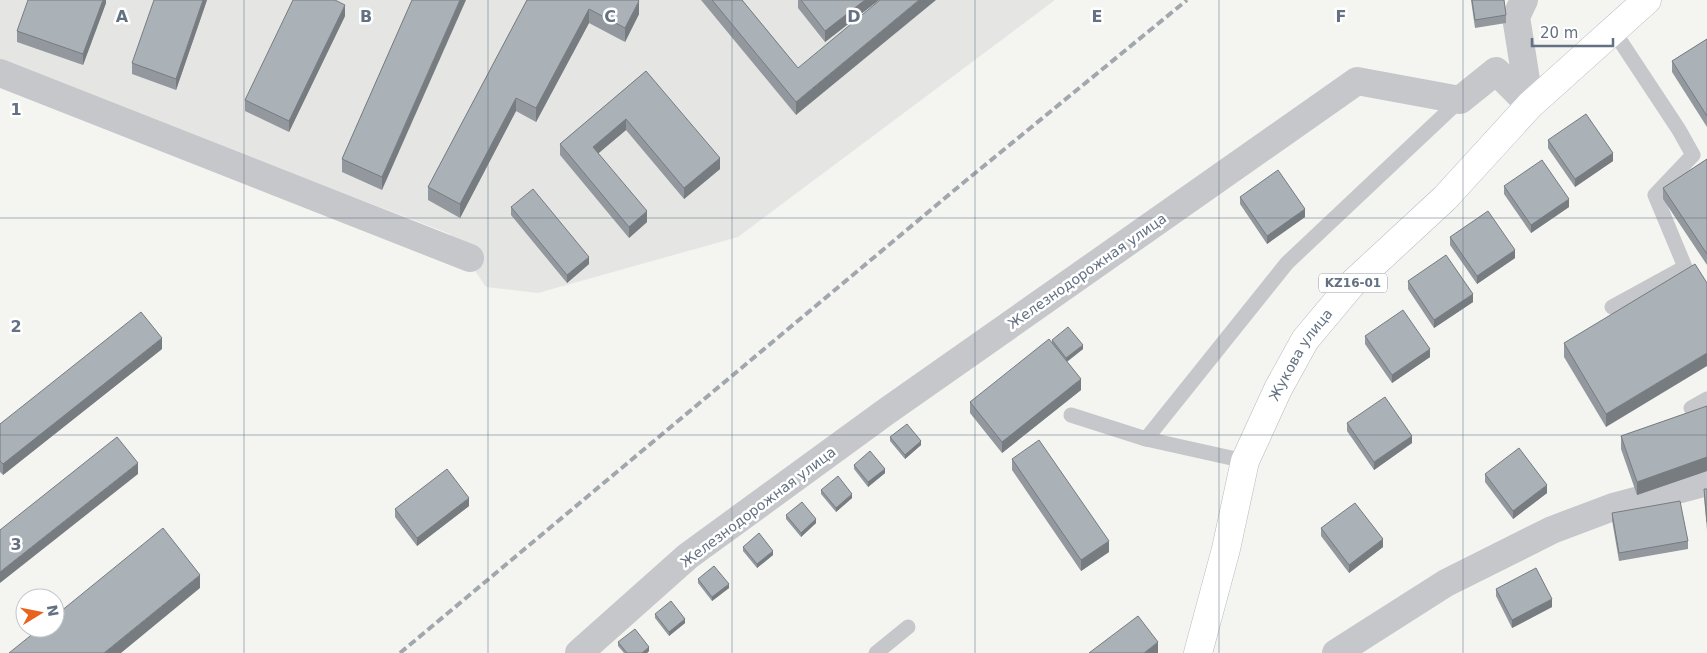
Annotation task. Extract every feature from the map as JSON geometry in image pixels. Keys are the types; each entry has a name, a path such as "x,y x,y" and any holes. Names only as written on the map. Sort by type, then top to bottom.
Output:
{"main road":[{"name":"Жукова улица","path":"1198,653 1226,548 1245,461 1278,389 1305,340 1351,285 1445,198 1530,104 1647,0"}],"street":[{"path":"1524,0 1516,17 1530,104"},
{"path":"1460,100 1496,71 1530,104"},
{"path":"0,73 470,258"},
{"name":"Железнодорожная улица","path":"593,649 688,556 871,423 1357,81 1460,100"},
{"path":"1336,653 1446,583 1552,530 1613,507 1707,482"}],"lane":[{"path":"1612,307 1685,267 1655,195 1700,153 1680,130 1613,30"},
{"path":"1146,439 1287,263 1460,100"},
{"path":"1691,408 1707,399"},
{"path":"1071,415 1146,439 1245,461"},
{"path":"876,653 908,627"}],"shaded area":[{"path":"0,0 1055,0 738,237 538,293 486,287 450,234 0,61"}],"building":[{"path":"28,0 103,0 83,54 17,31"},
{"path":"154,0 203,0 176,79 132,63"},
{"path":"293,0 335,0 345,5 289,121 245,100"},
{"path":"412,0 460,0 382,177 342,159"},
{"path":"527,0 639,1 625,28 589,9 536,108 516,98 460,204 428,187"},
{"path":"712,0 742,0 798,68 880,0 919,0 796,102"},
{"path":"801,0 865,0 825,31"},
{"path":"1472,0 1504,0 1506,15 1475,20"},
{"path":"1707,39 1707,116 1672,61"},
{"path":"646,71 720,158 684,188 626,119 593,147 647,211 629,227 560,144"},
{"path":"1586,114 1613,153 1575,179 1548,140"},
{"path":"1707,159 1707,254 1663,188"},
{"path":"1542,160 1569,199 1531,225 1504,186"},
{"path":"1278,170 1305,209 1267,236 1240,197"},
{"path":"533,189 589,257 567,275 511,207"},
{"path":"1488,211 1515,250 1477,276 1450,237"},
{"path":"1446,255 1473,294 1434,320 1408,281"},
{"path":"1695,264 1707,283 1707,353 1606,414 1564,343"},
{"path":"1403,310 1430,349 1392,375 1365,336"},
{"path":"141,312 162,338 3,464 0,461 0,424"},
{"path":"1068,327 1083,345 1066,358 1052,340"},
{"path":"1049,339 1081,379 1002,442 970,402"},
{"path":"1385,397 1412,436 1374,462 1347,423"},
{"path":"1707,406 1707,457 1637,482 1621,436"},
{"path":"907,424 921,441 905,455 890,437"},
{"path":"117,437 138,463 0,572 0,530"},
{"path":"1039,440 1109,541 1081,560 1012,459"},
{"path":"1519,448 1547,485 1513,511 1485,474"},
{"path":"870,451 885,469 868,482 854,465"},
{"path":"447,469 469,498 417,538 395,509"},
{"path":"838,476 852,494 836,508 821,490"},
{"path":"1704,489 1707,489 1707,522"},
{"path":"1680,501 1688,541 1619,553 1612,513"},
{"path":"802,502 816,519 801,533 786,515"},
{"path":"1355,503 1383,539 1349,565 1321,528"},
{"path":"163,528 200,575 104,653 9,653 28,638 65,638 65,608"},
{"path":"759,533 773,551 757,564 743,547"},
{"path":"714,566 729,584 712,597 698,579"},
{"path":"1536,568 1552,599 1512,620 1496,589"},
{"path":"671,601 685,619 669,632 655,614"},
{"path":"1138,616 1158,642 1144,653 1089,653"},
{"path":"635,629 649,647 642,653 627,653 618,642"}],"railway":[{"path":"400,653 963,183 1187,0"}]}
